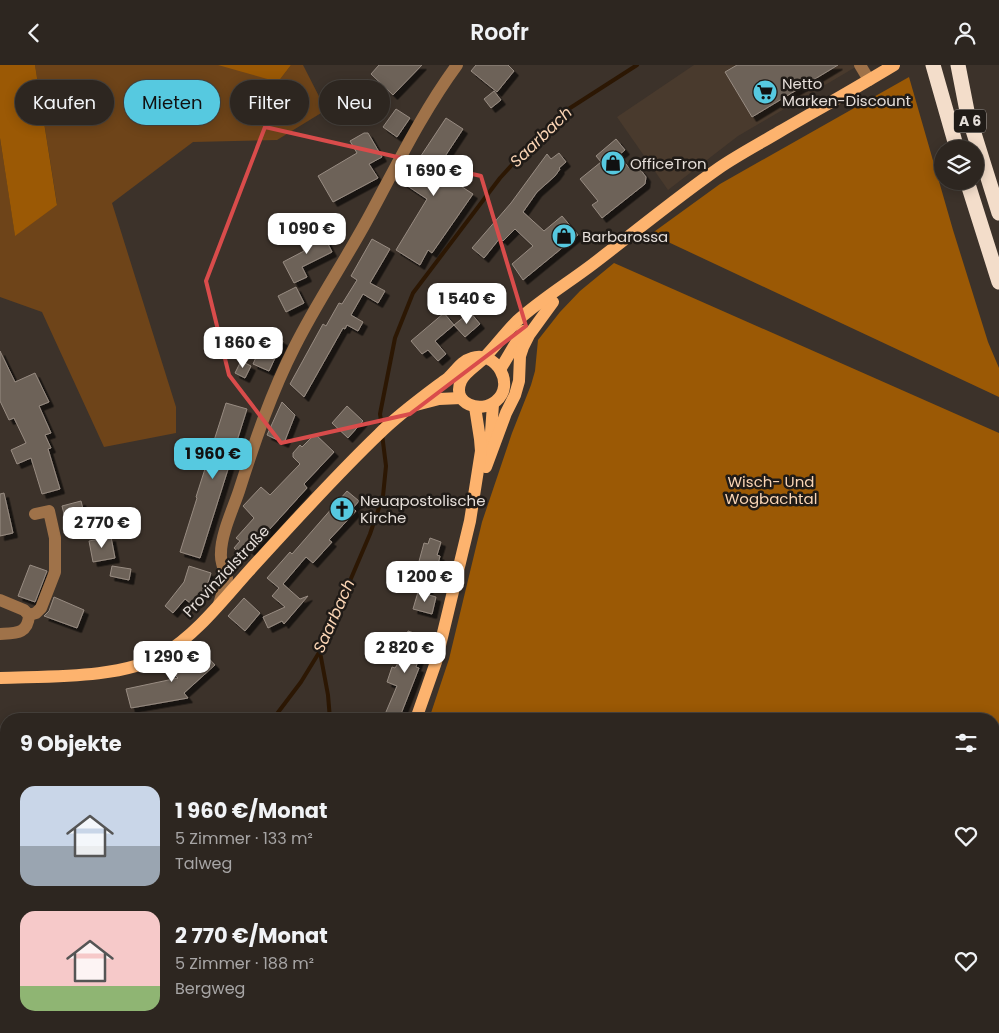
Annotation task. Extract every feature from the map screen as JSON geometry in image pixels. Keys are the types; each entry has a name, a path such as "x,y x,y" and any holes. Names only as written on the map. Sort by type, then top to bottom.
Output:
{"highway":[{"name":"A 6","path":"933,65 954,140"},
{"name":"A 6","path":"958,65 967,111 999,213"},
{"path":"970,190 999,282"}],"main road":[{"path":"408,407 449,377 462,363 475,357 486,357 501,369 505,377 504,390 499,399 493,404 485,407 468,405 461,398 459,389 461,381 466,373 486,357 517,321 720,167 894,65"},
{"path":"501,369 524,331 571,281"},
{"path":"486,467 506,413 515,395 519,381 520,356 523,347 529,335 553,302"},
{"path":"408,407 439,399 461,398"},
{"path":"470,521 481,490 486,467 491,440 493,404"},
{"name":"Provinzialstraße","path":"0,678 114,670 150,661 162,655 193,632 362,450 408,407"},
{"path":"418,713 436,662 470,521 481,451 475,407"}],"street":[{"path":"219,604 227,578 220,553 259,428 273,393 295,346 365,223 414,131 442,85 457,65"},
{"path":"860,65 869,80"},
{"path":"29,615 36,613 41,608 55,572 55,538 49,511 36,514"},
{"path":"0,600 24,610 29,615"},
{"path":"0,634 24,630 28,624 29,615"}],"highlighted area":[{"path":"265,127 481,176 526,326 410,414 281,443 229,375 206,281"}],"shaded area":[{"path":"35,65 236,65 273,80 230,80 230,125 302,125 277,140 193,142 112,203 176,407 176,433 104,447 42,312 0,297 0,138 15,235 57,204 44,125 114,125 114,80 37,80"},
{"path":"291,65 303,65 319,96 319,114 309,120 309,80 280,80"},
{"path":"694,65 859,65 738,136 668,190 617,117"}],"green space":[{"path":"0,65 35,65 37,80 15,80 15,125 44,125 57,205 15,236 0,138"},
{"path":"218,65 291,65 280,80 271,80"},
{"path":"909,77 934,164 934,190 941,190 988,342 999,368 999,397 651,234 720,184"},
{"name":"Wisch- Und Wogbachtal","path":"614,263 999,433 999,713 431,713 449,659 482,522 512,433 531,385 535,371 538,340 560,312 580,291"}],"building":[{"path":"379,65 422,65 393,95 390,92 390,80 377,80 371,74"},
{"path":"476,65 508,65 514,71 497,92 471,71"},
{"name":"Netto Marken-Discount","path":"737,65 838,65 752,117 725,72"},
{"path":"494,91 501,100 491,108 484,99"},
{"path":"396,109 410,118 397,137 383,127 384,125 390,125 390,117"},
{"path":"446,118 463,129 436,170 473,194 432,253 428,250 420,265 396,250 427,199 403,183"},
{"path":"364,133 368,133 382,157 369,164 378,178 333,202 318,176 357,153 350,141"},
{"path":"616,139 625,150 619,155 629,168 640,169 646,177 645,184 602,218 592,205 598,201 580,179 601,162 596,156"},
{"path":"559,153 566,162 559,168 555,176 537,192 523,212 544,231 562,216 578,235 523,280 512,264 533,246 515,229 503,241 500,238 484,258 472,248 511,203 547,154 551,159"},
{"path":"321,230 332,252 302,267 307,277 294,283 283,262 304,251 299,241"},
{"path":"372,239 390,249 370,283 385,291 378,303 363,294 351,315 363,322 358,331 347,325 345,329 343,328 304,397 290,384 323,324 326,326 339,303 342,304 357,280 351,276"},
{"path":"296,287 304,303 286,312 278,296"},
{"path":"470,312 480,324 465,337 454,325"},
{"path":"444,313 454,325 435,341 446,354 438,361 428,350 422,354 411,341"},
{"path":"267,333 283,341 269,371 253,364"},
{"path":"0,351 15,382 35,373 49,402 39,406 51,433 45,435 51,448 48,449 60,489 42,494 31,458 17,464 11,450 26,443 14,418 9,420 0,401"},
{"path":"241,361 251,366 245,378 235,373"},
{"path":"282,402 295,415 284,443 267,435"},
{"path":"226,403 247,409 200,558 180,552"},
{"path":"347,406 363,421 348,438 332,423"},
{"path":"315,434 334,452 304,484 307,488 250,551 247,548 241,554 234,548 240,541 236,538 254,518 243,506 261,487 270,495 300,464 293,457 293,453"},
{"path":"347,491 359,501 353,508 356,511 329,540 332,542 313,563 306,557 283,584 300,599 308,596 284,624 282,621 268,628 263,617 285,607 272,596 279,588 267,578 290,552 292,554"},
{"path":"4,493 13,533 0,536 0,494"},
{"path":"81,501 87,525 68,530 62,506"},
{"path":"111,537 115,558 93,562 89,541"},
{"path":"430,538 441,542 437,555 440,556 437,569 434,569 428,591 412,587 424,543 428,544"},
{"path":"30,565 47,571 35,602 18,596"},
{"path":"112,566 131,569 129,580 110,576"},
{"path":"189,566 211,573 207,586 194,606 185,599 173,613 165,606 184,582"},
{"path":"418,592 436,597 432,614 413,609"},
{"path":"54,597 84,610 77,628 44,616 49,611"},
{"path":"244,598 260,613 245,631 228,616"},
{"path":"408,631 426,637 416,667 419,668 401,713 386,713 397,686 387,682 392,667 395,668"},
{"path":"200,649 215,665 184,693 188,698 131,708 126,689 178,678 173,673"}],"waterway":[{"name":"Saarbach","path":"382,427 380,414 395,338 413,293 500,178 528,147 567,110 637,65"},
{"name":"Saarbach","path":"278,713 301,682 320,651 370,534 383,496 386,466 382,434"},
{"path":"320,652 330,713"}],"place":[{"name":"Netto Marken-Discount","path":"765,92"},
{"name":"OfficeTron","path":"613,163"},
{"name":"Barbarossa","path":"564,236"},
{"name":"Neuapostolische Kirche","path":"342,509"}]}
